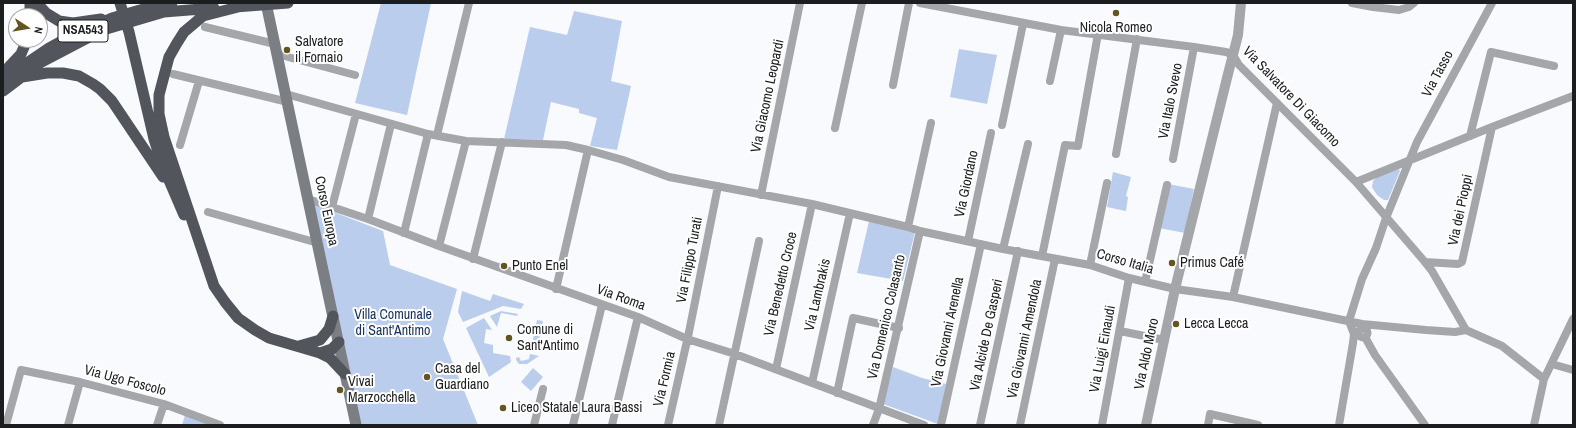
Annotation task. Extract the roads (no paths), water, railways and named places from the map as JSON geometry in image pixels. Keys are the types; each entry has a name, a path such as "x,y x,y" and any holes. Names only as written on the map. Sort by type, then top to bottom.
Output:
{"highway":[{"path":"120,3 129,32 154,139 170,185 203,256"},
{"name":"NSA543","path":"57,49 112,18 154,6 172,3"},
{"name":"NSA543","path":"57,49 103,30 164,12 288,3"},
{"path":"39,6 50,17 63,22 73,23 112,18"},
{"path":"242,6 203,16 184,32 169,57 159,95 159,114 164,137 214,286 225,302 238,318 269,338 320,353 330,358 346,374"},
{"path":"3,72 21,54 24,48"},
{"path":"3,91 57,49"},
{"path":"3,79 57,49"},
{"path":"19,78 47,73 63,73 79,76 93,84 112,101 157,169 170,185"},
{"path":"320,340 329,329 333,316"},
{"path":"298,346 320,340 338,342"},
{"path":"320,353 332,348 338,342"}],"main road":[{"name":"Corso Europa","path":"266,3 356,425"}],"street":[{"path":"437,135 469,3"},
{"name":"Via Giacomo Leopardi","path":"761,195 800,3"},
{"path":"835,128 862,3"},
{"path":"893,85 909,3"},
{"name":"Via Salvatore Di Giacomo","path":"920,3 1023,24 1194,47 1226,52 1233,55 1239,65 1356,182 1425,262 1432,271 1466,330"},
{"name":"Via Aldo Moro","path":"1146,425 1175,289 1240,25 1241,3"},
{"path":"1352,3 1399,10 1409,7 1414,3"},
{"name":"Via Tasso","path":"1349,321 1362,279 1376,248 1386,218 1417,142 1492,3"},
{"path":"1002,125 1023,24"},
{"path":"204,27 355,75"},
{"path":"1050,81 1061,30"},
{"path":"1042,256 1065,145 1078,146 1098,34"},
{"path":"1116,154 1137,39"},
{"name":"Via Italo Svevo","path":"1173,159 1194,47"},
{"path":"1470,136 1491,52 1554,66"},
{"name":"Corso Italia","path":"173,74 287,98 356,114 428,134 466,141 566,145 622,160 670,177 812,204 920,231 1003,249 1090,265 1129,278 1175,289 1233,297 1349,321 1362,332 1426,330 1455,332 1466,330"},
{"path":"180,145 199,80"},
{"path":"1356,182 1573,96"},
{"path":"1233,297 1276,103"},
{"path":"332,207 356,114"},
{"path":"908,227 931,123"},
{"path":"368,219 391,124"},
{"name":"Via dei Pioppi","path":"1425,262 1458,264 1462,262 1492,127"},
{"name":"Via Giordano","path":"968,241 991,133"},
{"path":"404,233 428,134"},
{"path":"439,246 466,141"},
{"path":"473,259 502,142"},
{"path":"1003,249 1028,144"},
{"path":"556,289 588,150"},
{"path":"1090,265 1107,183"},
{"path":"1145,282 1167,185"},
{"name":"Via Filippo Turati","path":"687,339 718,186"},
{"name":"Via Roma","path":"308,199 368,219 473,259 638,317 687,339 735,354 924,425"},
{"name":"Via Benedetto Croce","path":"776,369 812,204"},
{"path":"208,212 318,244"},
{"name":"Via Lambrakis","path":"812,383 850,213"},
{"name":"Via Domenico Colasanto","path":"873,425 879,409 899,328 920,231"},
{"path":"719,425 759,241"},
{"name":"Via Giovanni Arenella","path":"941,425 981,244"},
{"name":"Via Alcide De Gasperi","path":"980,425 1018,251"},
{"name":"Via Giovanni Amendola","path":"1020,425 1055,259"},
{"name":"Via Luigi Einaudi","path":"1102,425 1129,278"},
{"path":"573,425 602,305"},
{"path":"612,425 638,317"},
{"path":"837,393 853,318 899,328"},
{"path":"1534,425 1544,379 1573,319"},
{"path":"1339,425 1354,343 1354,334 1349,321"},
{"path":"1466,330 1502,346 1544,379"},
{"path":"1120,331 1164,340"},
{"path":"1354,343 1362,332 1375,355 1425,425"},
{"name":"Via Formia","path":"668,425 687,339"},
{"path":"1552,364 1573,370"},
{"name":"Via Ugo Foscolo","path":"6,425 21,370 80,382 164,404 220,425"},
{"path":"68,425 80,382"},
{"path":"534,425 543,389"},
{"path":"157,425 164,404"},
{"path":"1208,425 1210,414 1258,425"}],"place":[{"name":"Nicola Romeo","path":"1116,13"},
{"name":"Salvatore il Fornaio","path":"287,50"},
{"name":"Primus Café","path":"1172,263"},
{"name":"Punto Enel","path":"504,266"},
{"name":"Lecca Lecca","path":"1176,324"},
{"name":"Comune di Sant'Antimo","path":"509,338"},
{"name":"Casa del Guardiano","path":"427,377"},
{"name":"Vivai Marzocchella","path":"340,390"},
{"name":"Liceo Statale Laura Bassi","path":"503,408"}],"park label":[{"name":"Villa Comunale di Sant'Antimo","path":"393,324"}]}
